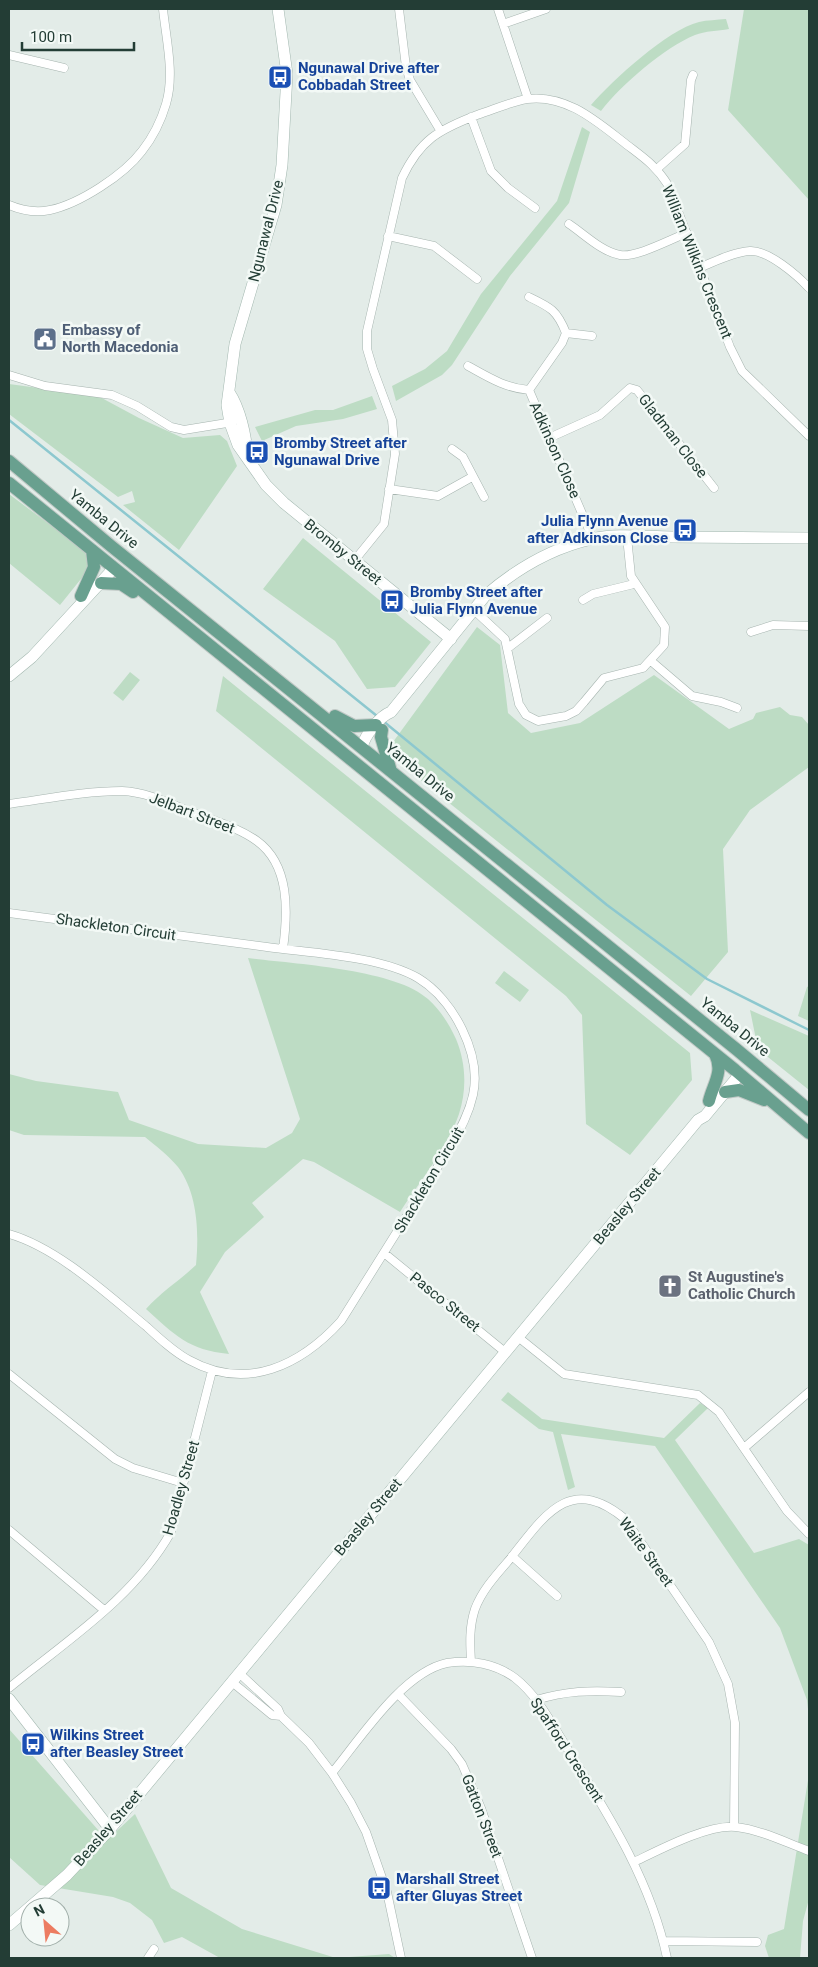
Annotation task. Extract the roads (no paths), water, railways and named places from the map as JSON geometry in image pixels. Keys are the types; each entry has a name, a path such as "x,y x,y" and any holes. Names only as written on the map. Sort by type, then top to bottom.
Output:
{"main road":[{"name":"Yamba Drive","path":"9,461 120,553 749,1059 809,1110"},
{"path":"9,483 738,1072 809,1133"},
{"path":"81,596 94,567 92,550"},
{"path":"111,566 120,553"},
{"path":"101,583 121,584 141,598 156,602"},
{"path":"314,708 331,714 343,723 354,726 379,727 390,770"},
{"path":"340,750 352,753 363,749 364,762 383,778 398,798"},
{"path":"709,1101 719,1074 718,1060 715,1054"},
{"path":"738,1072 749,1059"},
{"path":"725,1092 739,1090 782,1109"}],"street":[{"path":"9,205 32,211 48,211 63,207 119,173 141,152 156,129 166,102 170,76 163,9"},
{"name":"Ngunawal Drive","path":"235,422 227,405 235,344 276,205 282,165 287,74 278,9"},
{"path":"400,9 406,67 410,80 440,130"},
{"path":"498,9 528,99"},
{"path":"504,24 546,9"},
{"path":"9,55 64,68"},
{"path":"658,168 685,144 693,75"},
{"name":"William Wilkins Crescent","path":"354,561 384,524 395,454 392,420 367,349 367,332 402,178 410,160 423,144 440,130 528,99 564,104 584,112 658,168 668,185 701,266 730,346 742,371 809,436"},
{"path":"471,118 491,172 508,188 535,208"},
{"path":"569,224 611,252 621,256 632,254 687,233"},
{"path":"388,236 434,246 477,279"},
{"path":"701,266 739,253 760,252 795,273 809,288"},
{"path":"529,296 553,309 566,333 592,336"},
{"name":"Adkinson Close","path":"529,390 562,343 566,333"},
{"name":"Adkinson Close","path":"468,366 497,383 512,389 529,390"},
{"path":"9,375 45,386 112,395 137,406 171,427 184,430 235,422"},
{"name":"Gladman Close","path":"549,438 600,415 631,385 637,390 714,488"},
{"name":"Adkinson Close","path":"529,390 594,538"},
{"name":"Bromby Street","path":"235,422 248,457 266,485 284,503 451,639"},
{"path":"452,449 463,457 484,497"},
{"path":"389,489 438,496 472,477"},
{"path":"474,610 499,631 508,648 519,704 526,715 538,721 566,716 576,711 604,678 643,668 664,645 664,627 630,576 627,536"},
{"path":"363,749 379,727 391,718 391,712 474,610 502,581 522,568 568,546 594,538 627,536 809,538"},
{"path":"68,616 77,610 101,583 111,566"},
{"path":"9,676 32,656 68,616 81,596 111,566"},
{"path":"583,600 593,594 634,584"},
{"path":"508,648 547,618"},
{"path":"752,632 773,625 809,626"},
{"path":"651,661 692,696 721,702 737,708"},
{"name":"Jelbart Street","path":"9,804 124,791 145,794 244,833 269,852 282,878 286,923 283,949"},
{"name":"Shackleton Circuit","path":"9,913 283,949 371,962 398,969 419,979 438,995 455,1014 465,1037 473,1067 473,1094 465,1120 341,1321 324,1339 306,1353 283,1366 261,1372 212,1371 176,1352 87,1277 42,1250 9,1234"},
{"name":"Beasley Street","path":"42,1897 67,1875 110,1829 698,1120 705,1116 725,1092 738,1072"},
{"name":"Beasley Street","path":"698,1120 700,1111 738,1072"},
{"name":"Pasco Street","path":"384,1253 505,1352"},
{"path":"518,1337 553,1367 575,1378 698,1395 719,1412 787,1511 809,1534"},
{"name":"Hoadley Street","path":"9,1688 126,1592 158,1554 171,1532 212,1371"},
{"path":"9,1374 115,1459 133,1468 183,1483"},
{"path":"744,1448 809,1392"},
{"name":"Waite Street","path":"471,1662 470,1635 476,1606 482,1593 544,1516 570,1501 584,1498 597,1501 625,1519 709,1642 728,1684 735,1723 734,1826"},
{"path":"9,1530 104,1610"},
{"path":"512,1556 557,1596"},
{"name":"Spafford Crescent","path":"332,1773 410,1681 427,1671 448,1663 471,1662 498,1668 514,1678 536,1700 610,1817 634,1862 664,1941 667,1958"},
{"path":"235,1677 272,1715 281,1716 309,1743 351,1802 379,1864 401,1958"},
{"path":"536,1700 563,1692 589,1690 621,1692"},
{"name":"Gatton Street","path":"398,1694 452,1748 462,1764 481,1808 532,1958"},
{"path":"9,1699 110,1829"},
{"path":"634,1862 699,1833 734,1826 761,1832 809,1851"},
{"name":"Beasley Street","path":"9,1925 20,1916"},
{"path":"664,1941 757,1942"},
{"path":"148,1958 154,1949"}],"waterway":[{"path":"9,420 377,716"},
{"path":"383,721 607,905 707,979 809,1030"}],"place":[{"name":"Ngunawal Drive after Cobbadah Street","path":"280,77"},
{"name":"Embassy of North Macedonia","path":"45,339"},
{"name":"Bromby Street after Ngunawal Drive","path":"257,452"},
{"name":"Julia Flynn Avenue after Adkinson Close","path":"685,530"},
{"name":"Bromby Street after Julia Flynn Avenue","path":"392,601"},
{"name":"St Augustine's Catholic Church","path":"670,1286"},
{"name":"Wilkins Street after Beasley Street","path":"33,1744"},
{"name":"Marshall Street after Gluyas Street","path":"379,1888"}]}
